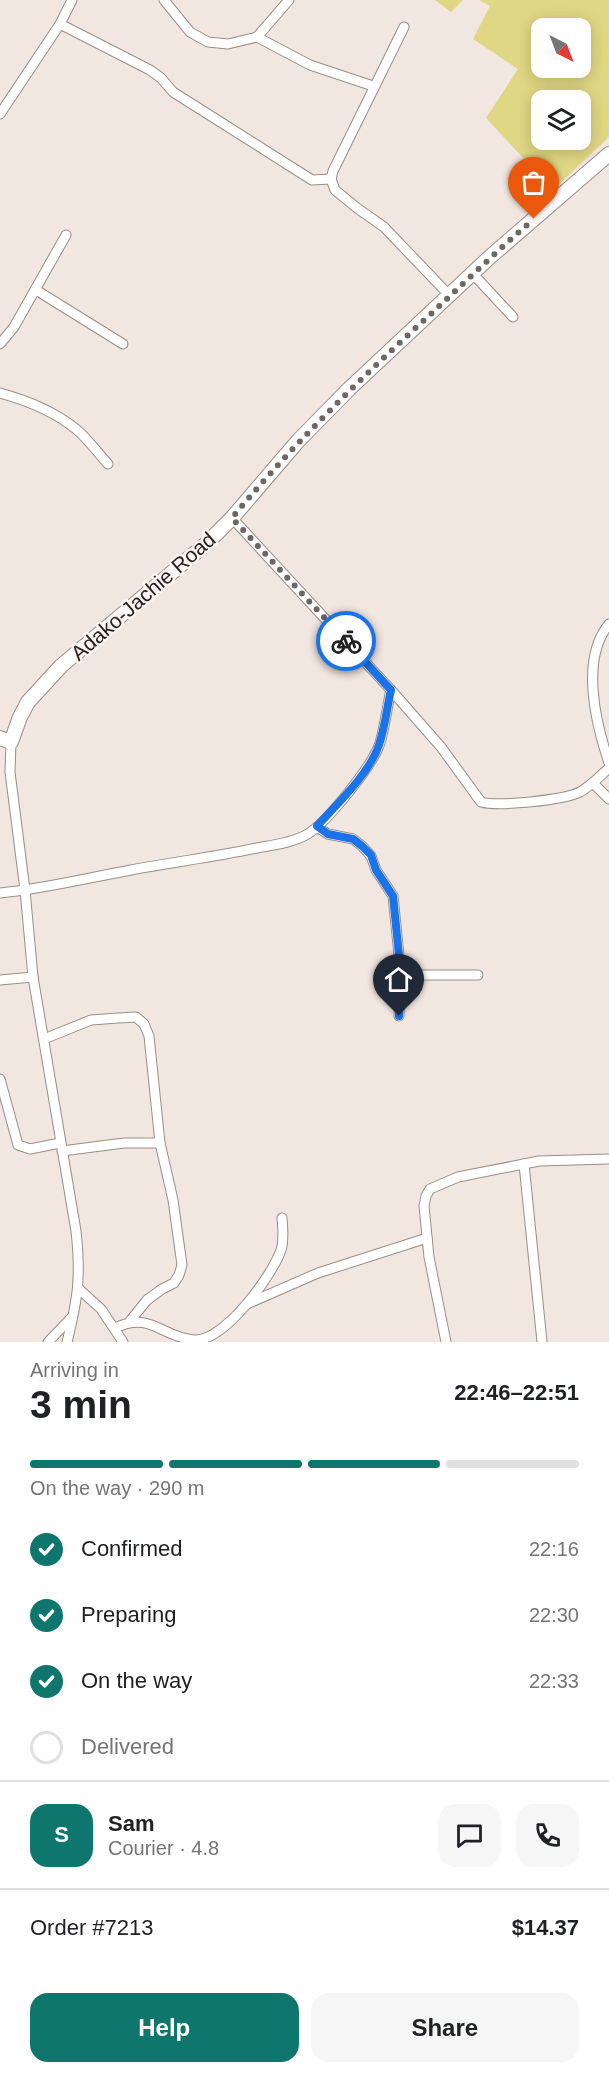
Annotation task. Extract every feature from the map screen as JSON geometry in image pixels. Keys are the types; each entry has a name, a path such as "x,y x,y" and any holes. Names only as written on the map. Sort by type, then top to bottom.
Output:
{"street":[{"path":"0,114 60,24 72,0"},
{"path":"164,0 190,32 208,42 228,44 257,37 289,0"},
{"path":"60,24 150,70 161,78 173,92 312,180 331,179"},
{"path":"404,27 331,179 335,190 384,227 450,296"},
{"path":"257,37 310,66 374,86"},
{"name":"Adako-Jachie Road","path":"5,740 28,702 61,666 199,550 232,518 277,465 349,389 491,256 609,154"},
{"path":"0,344 14,327 66,236"},
{"path":"474,274 513,317"},
{"path":"36,290 123,344"},
{"path":"0,393 58,416 77,430 108,464"},
{"path":"232,518 441,747 481,802 489,805 518,803 572,795 593,783 609,768"},
{"path":"609,624 596,645 594,669 596,715 609,763"},
{"path":"0,893 224,855 282,843 306,835 317,826 364,772 375,755 380,743 391,690"},
{"path":"5,740 25,890 33,977 45,1039 80,1264 79,1289 67,1342"},
{"path":"593,783 609,799"},
{"path":"317,826 328,834 353,839 371,855 376,870 393,896 401,975 399,1016"},
{"path":"401,975 478,975"},
{"path":"0,980 33,977"},
{"path":"45,1039 91,1020 135,1017 144,1024 149,1036 159,1143 172,1200 182,1264 174,1283 147,1300 130,1321 115,1328"},
{"path":"0,1079 15,1139 18,1145 24,1148 159,1143"},
{"path":"446,1342 429,1257 424,1206 430,1189 458,1177 538,1161 609,1159"},
{"path":"524,1164 542,1342"},
{"path":"130,1321 150,1324 193,1340 204,1340 220,1330 246,1304 268,1275 282,1247 282,1218"},
{"path":"246,1304 318,1273 428,1238"},
{"path":"79,1289 101,1309 123,1342"},
{"path":"48,1342 74,1315"}],"shaded area":[{"path":"435,0 463,0 451,12"},
{"path":"479,0 609,0 609,137 553,190 486,118 518,69 473,39 490,6"}],"way so far":[{"path":"346,641 232,518 298,441 349,389 491,256 534,219"}],"route":[{"path":"346,641 391,690 380,743 375,755 364,772 317,826 328,834 353,839 362,846 371,855 376,870 393,896 401,975 399,1016"}]}
